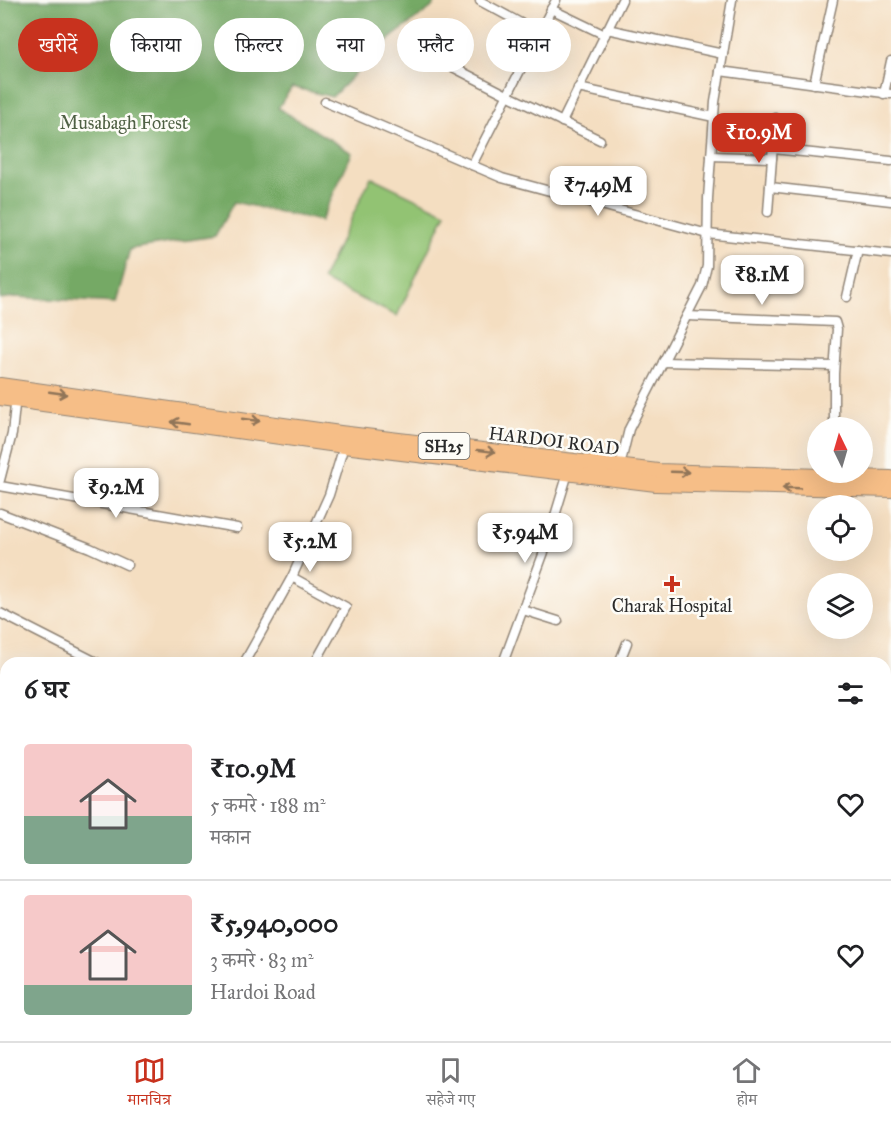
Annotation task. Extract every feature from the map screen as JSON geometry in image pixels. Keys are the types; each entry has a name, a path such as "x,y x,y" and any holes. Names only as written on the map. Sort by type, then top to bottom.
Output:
{"main road":[{"name":"HARDOI ROAD","path":"0,385 16,394 344,446 370,443 618,473 656,484 891,490"},
{"name":"HARDOI ROAD","path":"0,398 16,394 568,473 658,471 807,474"},
{"name":"HARDOI ROAD","path":"873,477 891,478"}],"street":[{"path":"546,18 556,0"},
{"path":"562,122 622,0"},
{"path":"618,473 628,429 702,286 707,266 715,102 732,0"},
{"path":"814,84 833,0"},
{"path":"480,1 511,18"},
{"path":"551,9 606,32 723,54"},
{"path":"720,71 888,94 891,61"},
{"path":"462,72 600,140"},
{"path":"472,165 519,72"},
{"path":"578,88 714,117"},
{"path":"325,102 502,178 708,234 891,254"},
{"path":"768,212 776,118"},
{"path":"711,156 773,153 891,161"},
{"path":"770,187 891,201"},
{"path":"847,297 858,250"},
{"path":"687,316 835,322 837,329 834,417"},
{"path":"663,362 834,366"},
{"path":"0,480 12,434 16,394"},
{"path":"247,657 292,577 329,495 344,446"},
{"path":"505,657 544,552 568,473"},
{"path":"0,486 237,528"},
{"path":"0,513 71,540 127,565"},
{"path":"292,577 346,608 318,657"},
{"path":"523,610 558,621"},
{"path":"0,613 86,657"},
{"path":"621,657 627,643"}],"green space":[{"name":"Musabagh Forest","path":"0,0 437,0 418,18 397,18 397,33 385,44 385,18 316,18 316,72 357,72 332,97 292,87 278,108 352,153 321,221 234,202 215,236 130,249 115,303 16,297 0,299"},
{"path":"371,177 446,213 397,316 322,280"}],"place":[{"name":"Charak Hospital","path":"672,584"}]}
